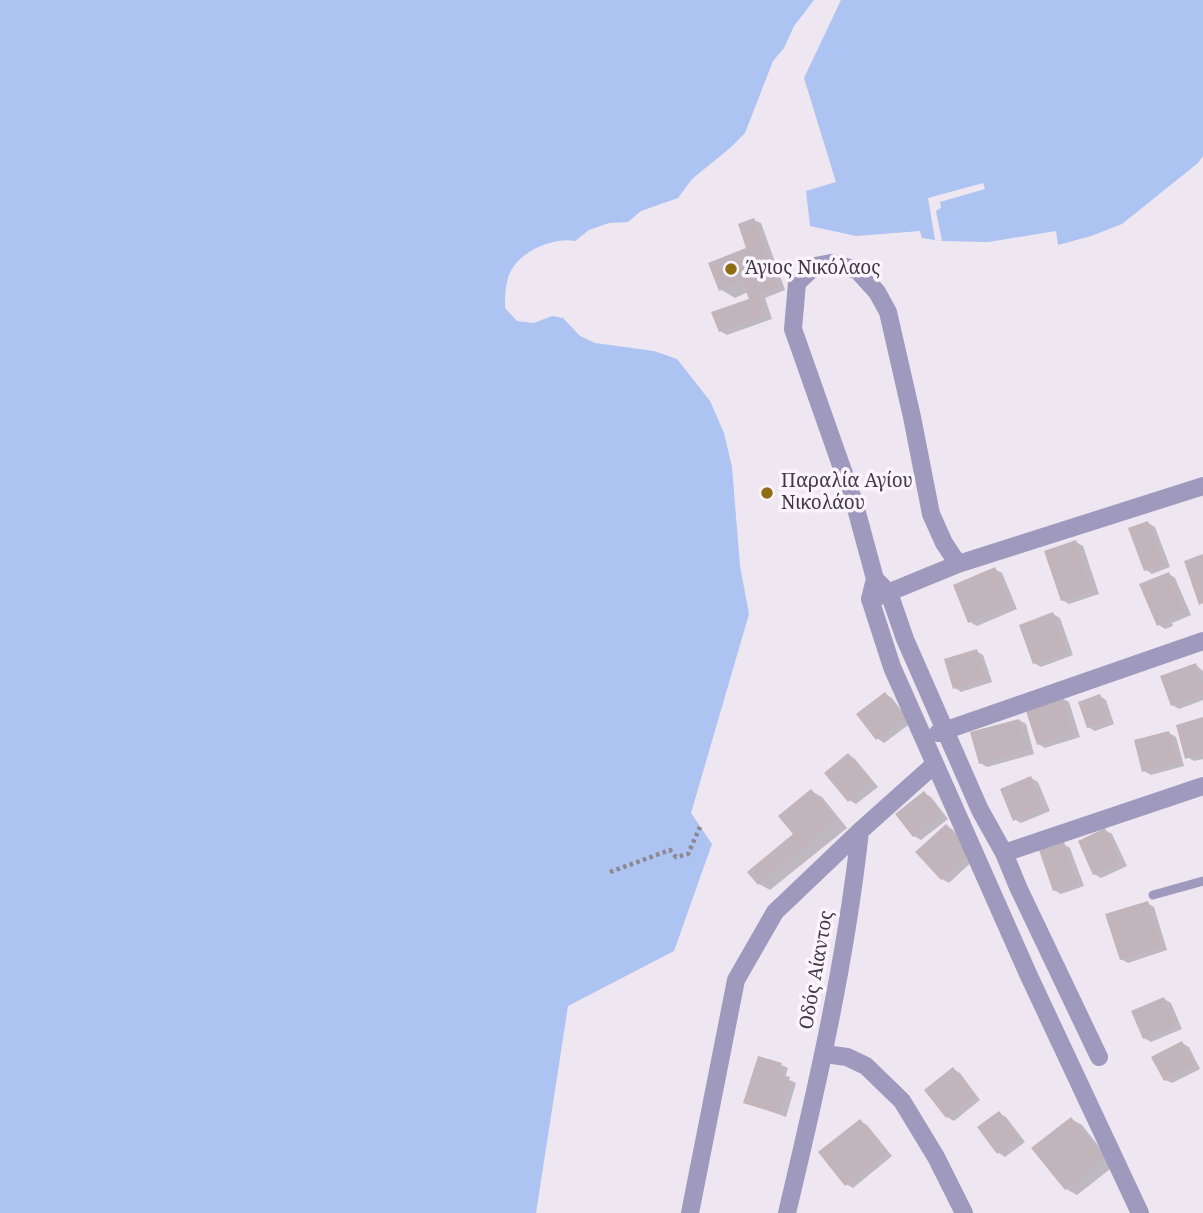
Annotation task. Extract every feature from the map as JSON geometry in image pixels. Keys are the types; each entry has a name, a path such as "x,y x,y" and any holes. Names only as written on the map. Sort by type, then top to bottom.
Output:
{"street":[{"path":"958,564 944,544 931,514 888,312 877,292 857,270 831,263 815,266 797,284 793,329 855,505 876,579 889,593 905,639 980,810 1004,853 1098,1057"},
{"path":"870,599 958,564 1203,486"},
{"path":"876,579 870,599 892,667 1029,976 1140,1213"},
{"path":"925,738 1203,641"},
{"path":"690,1213 736,980 775,912 860,831 936,764"},
{"path":"1004,853 1203,786"},
{"name":"Οδός Αίαντος","path":"787,1213 825,1054 860,831"},
{"path":"825,1054 848,1057 866,1066 902,1101 936,1157 964,1213"}],"lane":[{"path":"1153,895 1203,881"}],"path":[{"path":"610,872 670,850 676,857 688,854 700,827"}],"water":[{"path":"0,0 814,0 773,61 745,133 692,179 678,198 641,211 628,222 609,223 589,230 575,241 558,241 540,246 517,262 507,283 505,308 517,321 534,323 552,316 563,318 580,336 595,343 654,351 677,359 710,401 724,433 732,467 740,566 749,614 691,813 712,844 674,951 568,1006 536,1213 0,1213"},
{"path":"841,0 1203,0 1203,156 1198,163 1122,224 1058,245 1056,231 988,242 922,238 920,231 856,236 810,226 806,191 836,182 804,78"}],"pier":[{"path":"983,183 985,189 940,202 941,208 936,211 942,241 935,240 928,198"}],"building":[{"path":"754,218 779,287 759,295 766,315 719,332 711,312 749,299 742,281 719,291 708,263 746,248 738,224"},
{"path":"1148,521 1164,564 1144,571 1128,528"},
{"path":"1076,540 1093,591 1061,601 1044,551"},
{"path":"1203,554 1203,603 1199,605 1184,561"},
{"path":"995,567 1011,605 968,623 953,585"},
{"path":"1169,572 1185,611 1157,626 1139,584"},
{"path":"1053,612 1067,652 1033,664 1019,625"},
{"path":"977,649 986,679 953,689 944,659"},
{"path":"1196,663 1203,684 1203,694 1171,706 1160,676"},
{"path":"885,692 905,719 876,740 856,714"},
{"path":"1100,694 1109,720 1087,728 1078,702"},
{"path":"1062,696 1074,733 1037,745 1025,708"},
{"path":"1203,717 1203,754 1185,759 1176,725"},
{"path":"1019,719 1028,750 979,764 970,732"},
{"path":"1169,731 1178,762 1142,772 1134,740"},
{"path":"848,753 872,782 848,802 824,773"},
{"path":"1031,776 1044,807 1013,821 1000,789"},
{"path":"811,789 837,821 758,885 747,872 793,834 778,816"},
{"path":"924,791 942,814 913,837 895,814"},
{"path":"946,824 972,852 941,880 915,852"},
{"path":"1105,828 1121,862 1093,875 1078,841"},
{"path":"1064,842 1078,883 1053,891 1039,850"},
{"path":"1148,901 1162,947 1120,960 1105,914"},
{"path":"1164,997 1176,1025 1143,1039 1131,1011"},
{"path":"1182,1041 1194,1065 1164,1081 1151,1057"},
{"path":"758,1056 782,1063 778,1074 790,1077 779,1114 743,1103"},
{"path":"953,1067 975,1095 946,1118 924,1090"},
{"path":"999,1111 1019,1138 997,1154 977,1127"},
{"path":"1071,1117 1105,1159 1065,1190 1031,1148"},
{"path":"860,1119 887,1152 845,1186 818,1152"}],"place":[{"name":"Άγιος Νικόλαος","path":"731,269"},
{"name":"Παραλία Αγίου Νικολάου","path":"767,493"}]}
